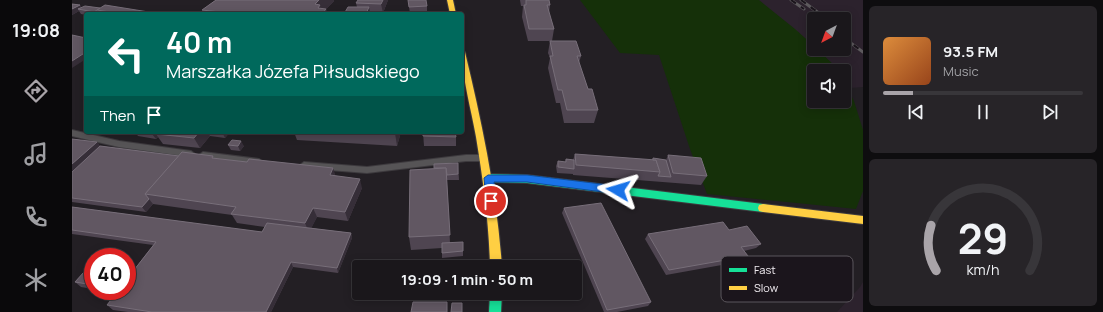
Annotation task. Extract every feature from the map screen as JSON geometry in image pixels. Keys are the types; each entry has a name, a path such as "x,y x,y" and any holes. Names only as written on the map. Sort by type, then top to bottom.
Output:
{"street":[{"path":"450,0 453,12"},
{"path":"464,61 486,158 493,213 496,260"},
{"path":"488,178 541,180 863,220"},
{"path":"495,312 496,300"}],"lane":[{"path":"72,133 119,144 271,163"},
{"path":"293,165 367,170 466,158 486,158"}],"shaded area":[{"path":"758,0 863,0 863,87 851,88 851,64 831,64 823,56 851,56 851,12 807,12 807,42"},
{"path":"863,282 863,312 837,312 846,302 853,302 853,295"}],"green space":[{"path":"580,0 759,0 807,40 807,56 824,56 833,64 807,64 807,108 851,108 851,95 854,101 863,130 863,191 856,209 707,194 690,149 659,55 620,53"}],"building":[{"path":"216,0 319,0 315,4 320,5 318,8 326,9 324,12 220,12 202,10"},
{"path":"358,0 383,0 381,4 356,3"},
{"path":"408,0 426,0 427,6 409,7"},
{"path":"526,0 549,0 550,5 547,5 554,29 529,29 524,5 526,5"},
{"path":"72,4 80,5 72,9"},
{"path":"105,5 149,12 110,12 97,10"},
{"path":"85,6 100,8 94,12 78,9"},
{"path":"348,7 369,7 367,12 345,12"},
{"path":"72,35 84,38 84,53 72,61"},
{"path":"550,41 576,41 581,56 577,56 588,89 592,89 598,110 567,110 562,90 558,90 550,56 553,56"},
{"path":"156,134 197,134 194,138"},
{"path":"423,134 455,134 456,137 423,136"},
{"path":"72,139 97,142 72,164"},
{"path":"232,140 241,141 238,146 228,145"},
{"path":"100,146 179,156 145,194 149,199 142,207 72,198 72,172"},
{"path":"182,152 213,156 212,158 247,162 249,159 333,168 330,175 360,179 345,212 313,208 305,223 231,214 236,207 145,194"},
{"path":"575,154 656,160 660,172 576,165"},
{"path":"668,155 701,158 707,176 673,173"},
{"path":"653,158 666,160 671,177 658,176 660,172 656,160 653,160"},
{"path":"566,159 574,160 574,169 558,167 558,161 566,162"},
{"path":"458,163 458,174 447,175 446,168 434,168 434,164"},
{"path":"446,168 450,235 409,237 410,170"},
{"path":"601,203 651,302 607,310 564,208"},
{"path":"72,207 262,232 267,223 351,233 337,268 291,262 266,312 152,312 107,305 111,300 136,300 136,268 156,242 72,230"},
{"path":"723,222 729,230 747,226 761,244 741,247 748,256 721,256 721,261 669,270 648,234"},
{"path":"463,242 463,251 442,253 442,243"},
{"path":"84,272 84,284 75,282"},
{"path":"413,302 447,302 447,312 411,312"},
{"path":"452,303 462,303 462,312 451,312"}],"railway":[{"path":"791,0 804,9"},
{"path":"801,0 817,12"},
{"path":"851,43 863,52"}],"traffic: fast":[{"path":"488,178 527,179 763,208"},
{"path":"495,312 496,300"}],"traffic: slow":[{"path":"450,0 453,12"},
{"path":"464,61 489,186 496,260"},
{"path":"763,208 863,220"}],"route":[{"path":"491,201 488,178 527,179 618,190"}]}
